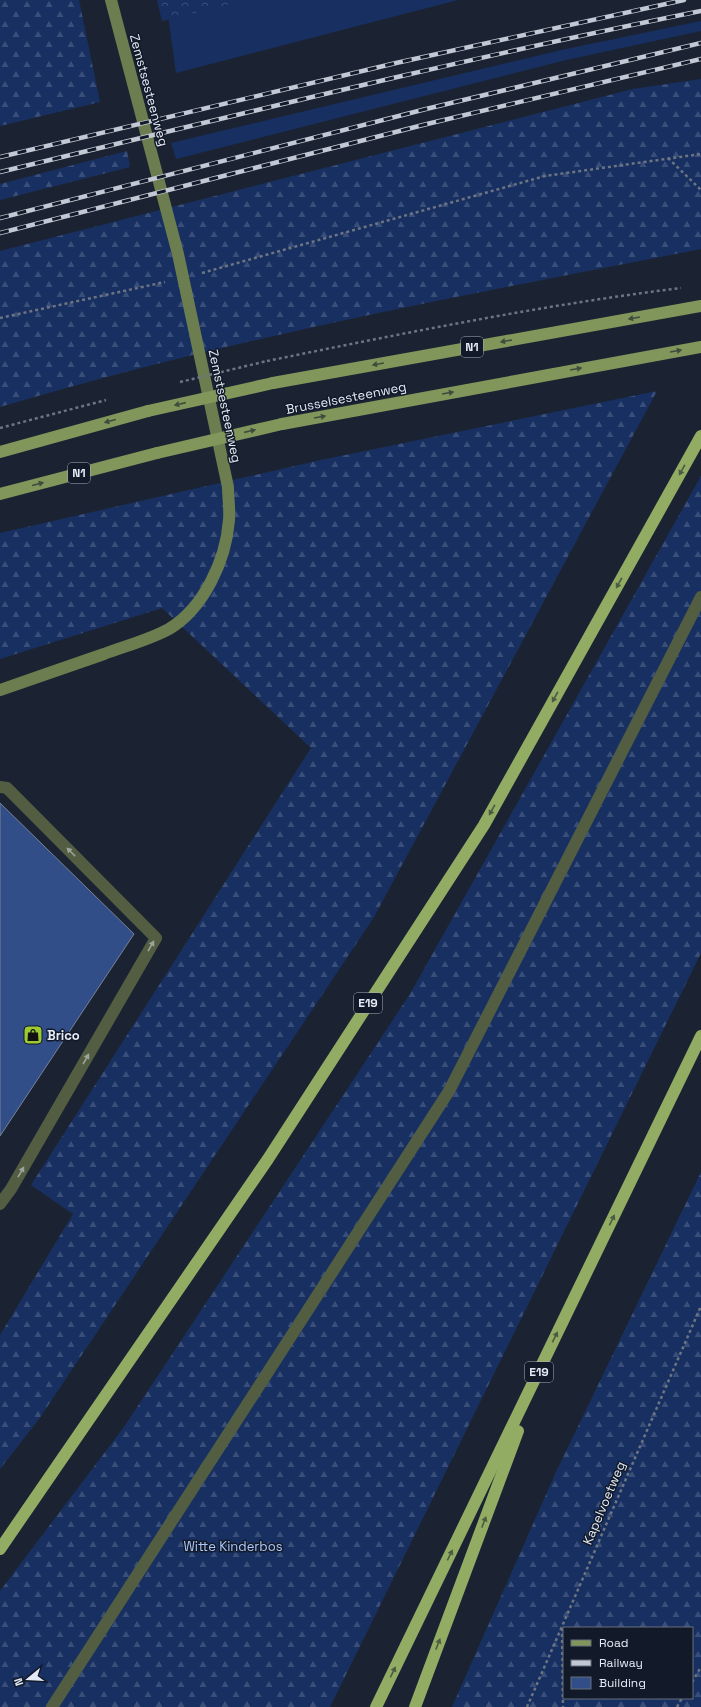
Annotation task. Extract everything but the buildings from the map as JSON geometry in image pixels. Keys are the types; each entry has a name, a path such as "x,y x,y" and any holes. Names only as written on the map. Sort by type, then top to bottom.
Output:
{"highway":[{"name":"E19","path":"0,1549 268,1159 484,825 701,436"},
{"name":"E19","path":"376,1707 701,1036"},
{"path":"414,1707 544,1362"}],"main road":[{"name":"Brusselsesteenweg","path":"0,452 148,411 273,383 701,306"},
{"name":"Brusselsesteenweg","path":"0,494 158,453 282,424 650,355 701,347"}],"street":[{"name":"Zemstsesteenweg","path":"0,690 137,642 169,629 184,617 197,603 215,573 224,548 229,520 228,487 184,278 111,0"}],"lane":[{"path":"52,1707 449,1091 701,597"},
{"path":"0,787 7,788 156,938 11,1189 0,1204"}],"path":[{"path":"0,318 184,278 545,176 701,154"},
{"path":"667,158 701,190"},
{"path":"174,383 267,361 467,321 620,295 683,288"},
{"path":"0,428 113,398"},
{"name":"Kapelvoetweg","path":"527,1707 701,1306"},
{"path":"562,1626 563,1707"},
{"path":"693,1680 701,1667"}],"green space":[{"path":"0,0 79,0 100,102 0,126"},
{"path":"157,0 247,0 162,21"},
{"path":"166,0 458,0 176,73"},
{"path":"701,21 701,31 566,60 176,159 171,143 566,49"},
{"path":"701,79 701,249 349,319 174,360 87,382 0,407 0,251 633,89"},
{"path":"127,151 130,167 0,200 0,184"},
{"path":"657,391 374,917 39,1419 0,1469 0,1335 73,1214 31,1185 311,748 162,608 0,659 0,533 321,460"},
{"name":"Witte Kinderbos","path":"701,476 701,953 330,1707 0,1707 0,1591 124,1427 410,994"},
{"path":"701,1172 701,1707 452,1707 556,1472"}],"railway":[{"path":"0,157 396,63 684,0"},
{"path":"0,172 437,68 701,11"},
{"path":"0,218 426,109 701,43"},
{"path":"0,233 427,124 701,59"}],"place":[{"name":"Brico","path":"33,1035"}]}
